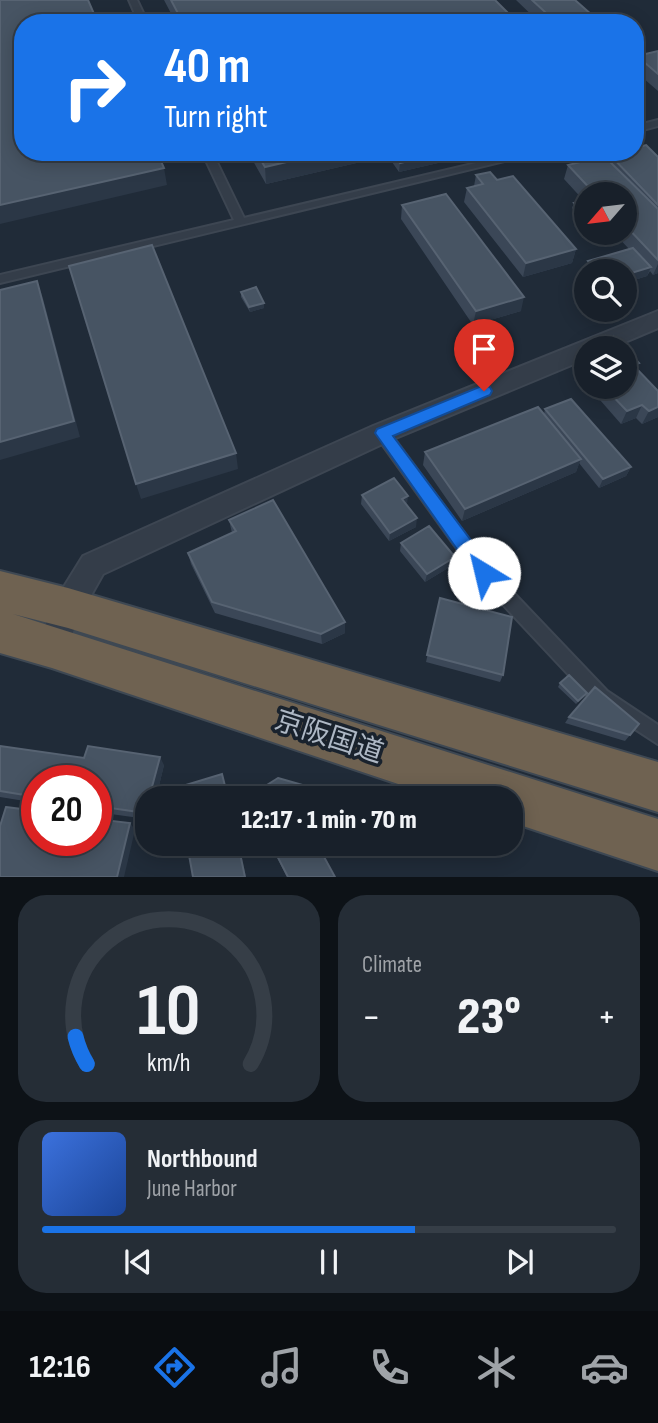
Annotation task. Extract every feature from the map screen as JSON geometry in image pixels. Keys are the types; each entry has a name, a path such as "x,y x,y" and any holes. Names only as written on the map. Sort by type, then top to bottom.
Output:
{"highway":[{"name":"京阪国道","path":"0,591 60,627 658,845"},
{"name":"京阪国道","path":"0,632 60,627 658,787"}],"street":[{"path":"618,336 658,319"},
{"path":"60,627 93,565 383,433 574,354"}],"lane":[{"path":"211,161 241,223"},
{"path":"0,279 499,161"},
{"path":"383,433 484,573 601,698 658,735"}],"building":[{"path":"0,0 88,0 94,14 14,14 14,161 161,161 164,168 0,205"},
{"path":"171,0 495,0 509,14 178,14"},
{"path":"532,0 575,0 591,14 547,14"},
{"path":"658,51 658,74 644,62 644,54"},
{"path":"646,145 658,157 658,205 616,161 644,161"},
{"path":"261,161 291,161 265,167"},
{"path":"584,161 609,161 630,182 584,182 568,165"},
{"path":"490,172 497,180 513,176 576,249 526,263 467,188 483,184 476,175"},
{"path":"637,188 658,209 658,260 637,238"},
{"path":"446,194 524,297 476,311 402,205"},
{"path":"152,245 236,453 136,484 69,266"},
{"path":"633,248 651,267 637,271 637,259 595,259"},
{"path":"37,281 74,421 0,442 0,290"},
{"path":"256,287 264,303 249,307 241,292"},
{"path":"637,369 658,391 658,407 649,411 642,405 627,411 616,399 637,399"},
{"path":"571,399 631,467 603,479 545,409"},
{"path":"538,407 581,459 465,509 425,452"},
{"path":"394,478 408,496 402,499 417,518 390,533 362,495"},
{"path":"273,500 345,622 321,634 212,602 188,553 236,531 229,520"},
{"path":"429,526 455,557 427,574 401,543"},
{"path":"440,598 512,617 503,675 427,655"},
{"path":"569,675 587,693 578,701 560,683"},
{"path":"595,687 639,724 630,735 569,717"},
{"path":"0,746 84,758 88,746 160,757 152,786 135,786 135,811 112,808 112,765 21,765 21,794 0,791"},
{"path":"222,774 225,786 183,786"},
{"path":"278,778 306,786 265,786"},
{"path":"6,807 21,809 21,856 112,856 112,821 130,823 117,877 0,877 0,826"},
{"path":"189,856 241,856 245,877 193,877"},
{"path":"277,856 324,856 335,877 288,877"}],"route":[{"path":"484,391 383,433 484,573"}]}
